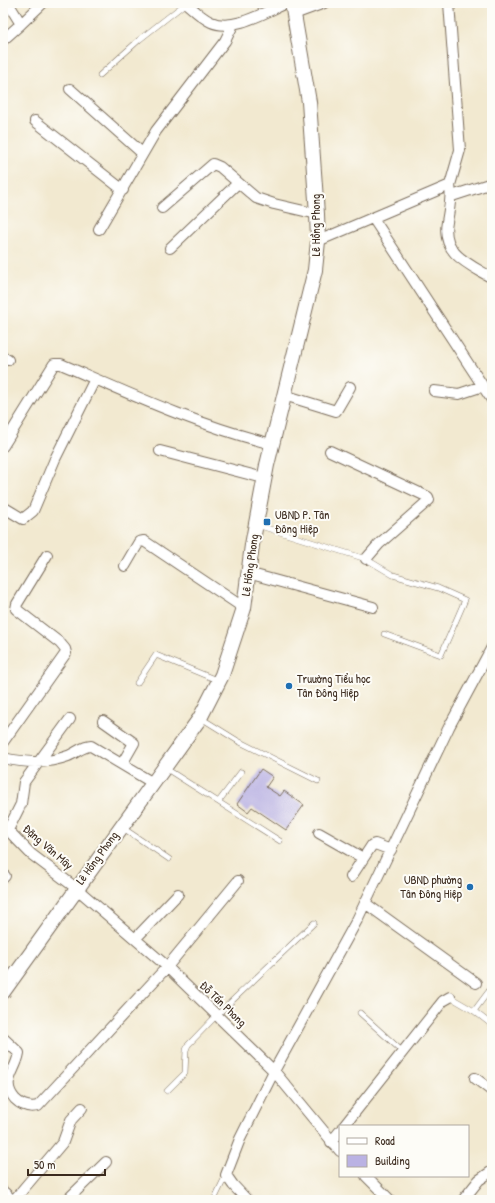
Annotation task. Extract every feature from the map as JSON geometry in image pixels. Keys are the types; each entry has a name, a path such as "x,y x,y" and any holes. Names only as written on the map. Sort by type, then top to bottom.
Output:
{"main road":[{"name":"Lê Hồng Phong","path":"3,992 120,826 200,718 220,681 244,608 248,573 264,478 309,297 318,241 309,102 291,7"},
{"path":"3,1194 8,1200"}],"street":[{"path":"8,3 20,24"},
{"path":"3,40 43,3"},
{"path":"186,3 204,18 213,23 233,25 291,7 324,3"},
{"path":"448,3 460,150 450,185 452,196 445,234 448,244 462,259 492,278"},
{"path":"99,229 156,131 224,41 233,25"},
{"path":"70,89 142,153"},
{"path":"35,121 123,190"},
{"path":"162,208 213,164 220,166 238,184 256,198 274,204 317,214"},
{"path":"452,196 492,183"},
{"path":"170,248 238,184"},
{"path":"318,241 450,185"},
{"path":"373,218 492,400"},
{"path":"3,446 54,364 61,364 165,409 250,439 272,444"},
{"path":"3,507 23,519 33,510 55,460 95,379"},
{"path":"434,391 459,394 483,386"},
{"path":"284,395 336,411 350,387"},
{"path":"160,451 264,478"},
{"path":"330,451 428,497 429,500 379,544 366,559"},
{"path":"125,566 139,542 144,541 244,608"},
{"path":"3,742 66,653 66,649 60,643 16,609 17,604 47,555"},
{"path":"248,573 373,607"},
{"path":"248,1200 233,1185 226,1175 240,1139 274,1071 365,903 449,728 492,647"},
{"path":"5,828 21,804 24,782 70,719"},
{"path":"103,721 134,743 122,764"},
{"path":"3,758 39,763 70,755 86,746 91,746 153,782"},
{"name":"Đặng Văn Mây","path":"5,828 31,854 76,888"},
{"path":"319,833 363,858"},
{"path":"351,877 363,858 375,844 391,850"},
{"path":"4,1039 19,1053 18,1059 8,1080 7,1087 10,1094 18,1102 29,1108 38,1106 167,967 238,881"},
{"name":"Đỗ Tấn Phong","path":"76,888 167,967 274,1071 331,1142 339,1149"},
{"path":"136,939 178,894"},
{"path":"365,903 476,983"},
{"path":"345,1125 443,1001 450,997"},
{"path":"475,1078 492,1091"},
{"path":"14,1200 64,1142 71,1120 82,1108"},
{"path":"331,1142 339,1132"},
{"path":"67,1200 106,1162"},
{"path":"462,1200 479,1180 492,1171"},
{"path":"367,1177 390,1200"}],"lane":[{"path":"100,76 139,40 186,3"},
{"path":"256,524 366,559 393,575 438,588 465,600 441,655 384,634"},
{"path":"137,683 156,656 220,681"},
{"path":"200,718 238,741 318,781"},
{"path":"164,767 280,841"},
{"path":"219,801 241,772"},
{"path":"120,826 169,859"},
{"path":"167,1091 185,1073 186,1050 188,1045 217,1015 314,923"},
{"path":"474,1011 492,987"},
{"path":"450,997 474,1011 492,1025"},
{"path":"360,1013 403,1052"},
{"path":"214,1200 226,1175"}],"building":[{"path":"261,769 273,777 266,787 280,796 284,791 304,805 286,830 252,807 248,812 237,804"}],"place":[{"name":"UBND P. Tân Đông Hiệp","path":"267,522"},
{"name":"Truường Tiểu học Tân Đông Hiệp","path":"289,686"},
{"name":"UBND phường Tân Đông Hiệp","path":"470,887"}]}
